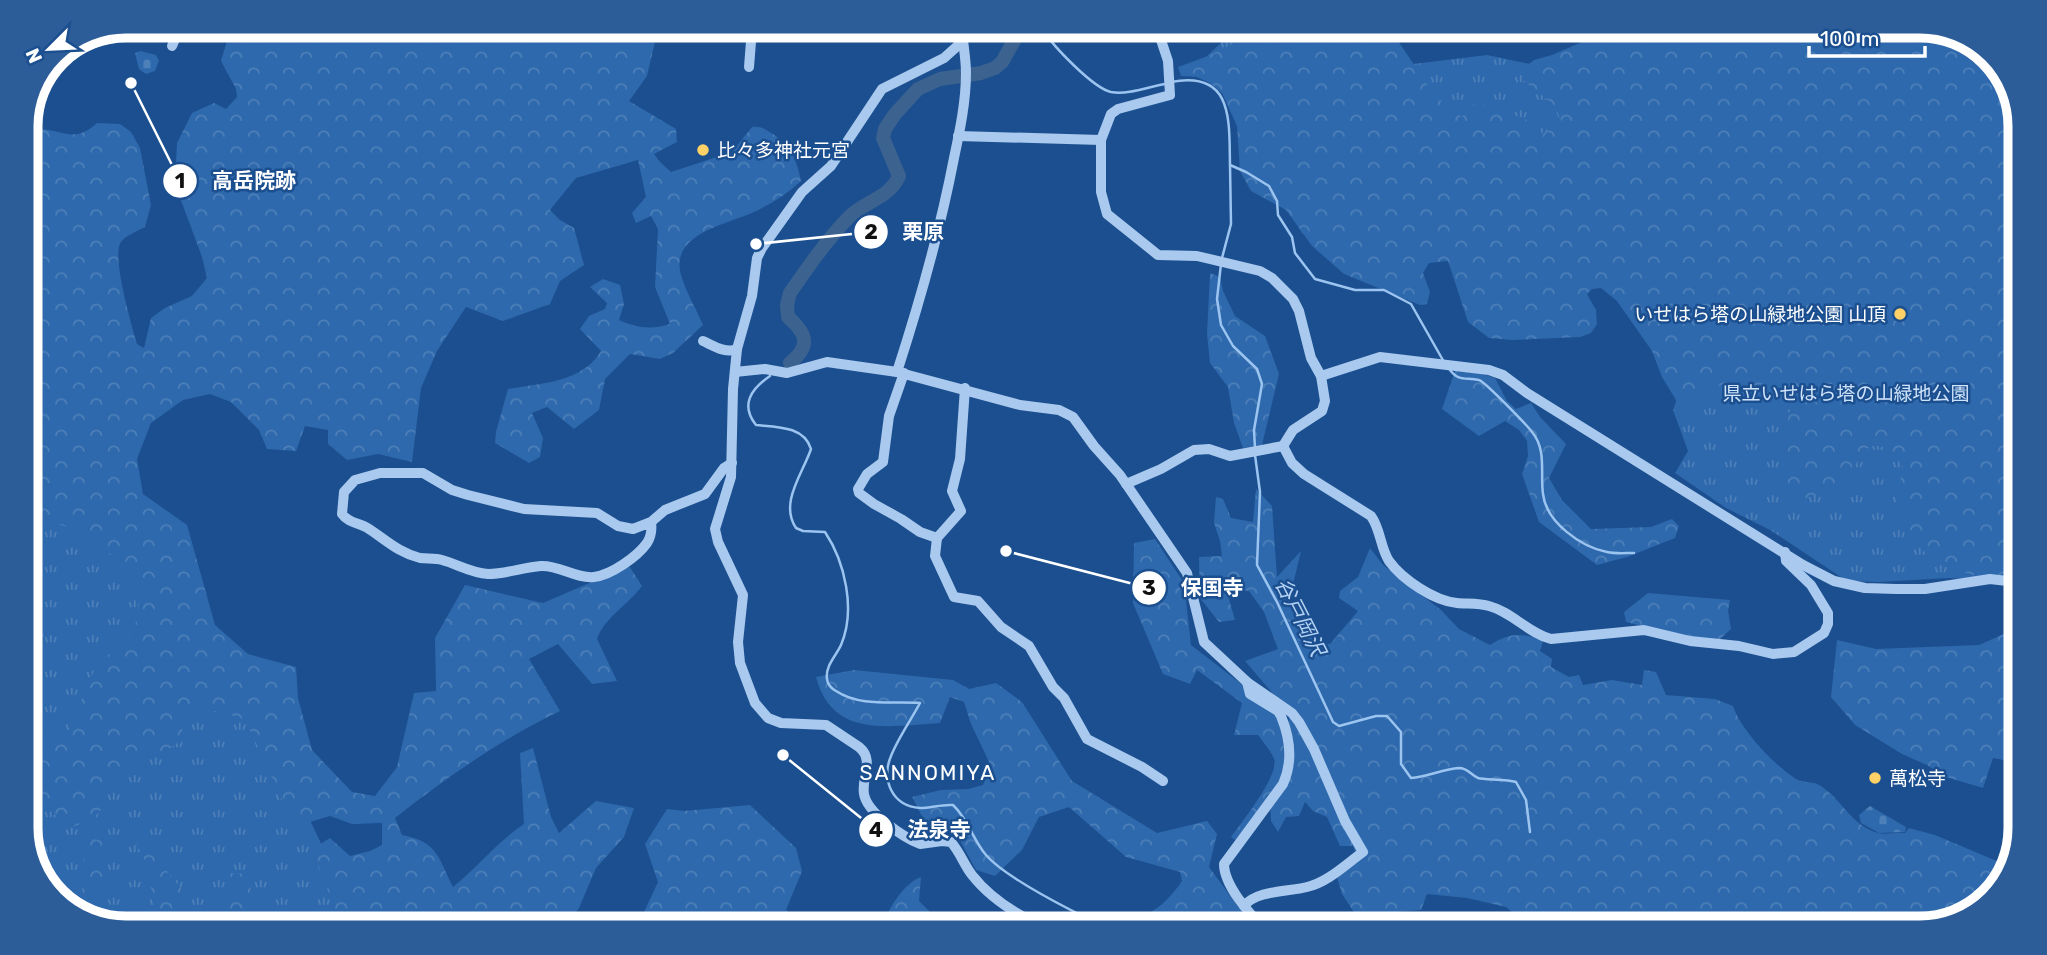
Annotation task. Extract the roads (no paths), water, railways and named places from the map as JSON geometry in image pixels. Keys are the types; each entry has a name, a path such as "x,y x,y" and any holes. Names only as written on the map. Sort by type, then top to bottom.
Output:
{"street":[{"path":"172,46 175,39"},
{"path":"749,66 751,39"},
{"path":"1161,39 1168,61 1170,95 1113,111 1101,140 1101,192 1107,214 1158,255 1196,256 1260,271 1272,278 1293,299 1300,311 1311,358 1321,376 1325,395 1322,411 1293,430 1283,446"},
{"path":"937,538 920,533 874,504 859,493 858,489 867,474 883,462 889,416 944,214 965,84 963,41"},
{"path":"963,41 944,58 883,89 831,166 802,192 764,244 757,258 752,296 737,349 732,463 727,493 715,529 718,542 743,595 740,663 759,710 768,718 781,723 826,725 859,747 864,751 868,763 863,788 873,813 920,844 951,842 974,877 1001,904 1022,916"},
{"path":"958,136 1101,140"},
{"path":"703,341 732,352 737,349"},
{"path":"1321,376 1380,357 1489,370 1503,375 1527,393 1834,581 1865,588 1925,589 1990,579 2008,581"},
{"path":"735,372 765,369 787,373 827,362 901,372 1020,405 1059,410 1073,417 1126,484 1189,576 1204,642 1247,682 1292,713 1299,722 1314,749 1345,821 1363,852 1327,880 1308,887 1255,897 1244,906"},
{"path":"965,388 960,460 952,491 961,511 937,538 935,556 954,597 978,601 1001,627 1029,646 1053,687 1064,698 1087,739 1163,781"},
{"path":"1283,446 1292,463 1304,474 1371,516 1378,525 1390,563 1430,596 1442,601 1490,606 1540,636 1551,639 1644,630 1690,642 1739,646 1773,654 1794,652 1820,637 1827,628 1828,619 1825,608 1811,585 1786,561 1785,552"},
{"path":"1126,484 1161,470 1194,450 1209,449 1230,456 1283,446"},
{"path":"651,522 649,541 643,547 614,569 595,577 541,566 488,574 442,560 420,558 405,553 364,526 346,520 342,514 344,492 355,480 380,473 423,473 452,490 524,509 592,512 625,529 638,528 651,522 665,510 705,494 724,468 732,463"},
{"path":"1247,682 1250,694 1281,716 1290,752 1289,769 1283,784 1224,863 1226,876 1250,916"}],"waterway":[{"path":"790,363 804,345 799,328 788,317 790,293 848,218 883,195 899,176 883,138 885,129 895,114 918,89 940,79 981,73 995,68 1002,62 1015,39"},
{"name":"谷戸岡沢","path":"1050,39 1074,66 1103,89 1124,92 1165,84"},
{"path":"1171,82 1192,80 1207,84 1217,91 1228,116 1230,165 1269,186 1277,201 1278,215 1292,237 1295,253 1315,279 1355,290 1384,290 1411,304 1444,362"},
{"name":"谷戸岡沢","path":"1222,258 1231,224 1230,165"},
{"name":"谷戸岡沢","path":"1221,264 1217,299 1221,325 1233,346 1257,369 1262,384 1254,430 1255,448"},
{"path":"1450,370 1460,378 1482,382 1532,432 1540,446 1542,486 1546,504 1566,532 1597,549 1613,553 1634,553"},
{"path":"770,376 758,386 750,398 748,404 751,418 756,425 789,429 807,441 811,449 791,498 791,518 796,528 803,531 825,532 838,557 846,587 848,617 841,645 828,670 828,683 834,690 855,699 920,703 888,765 888,782 896,797 910,806 920,808 953,805 981,849 996,864 1041,894 1083,916"},
{"name":"谷戸岡沢","path":"1255,455 1260,492 1257,565 1333,722 1339,726 1376,716 1387,716 1401,732 1401,764 1411,778 1459,768 1478,778 1516,782 1526,800 1530,832"}],"place":[{"name":"高岳院跡","path":"131,83"},
{"name":"比々多神社元宮","path":"703,150"},
{"name":"栗原","path":"756,244"},
{"name":"いせはら塔の山緑地公園 山頂","path":"1900,314"},
{"name":"保国寺","path":"1006,551"},
{"name":"法泉寺","path":"783,755"},
{"name":"萬松寺","path":"1875,778"}],"district":[{"name":"SANNOMIYA","path":"928,773"}],"park label":[{"name":"県立いせはら塔の山緑地公園","path":"1846,393"}]}
